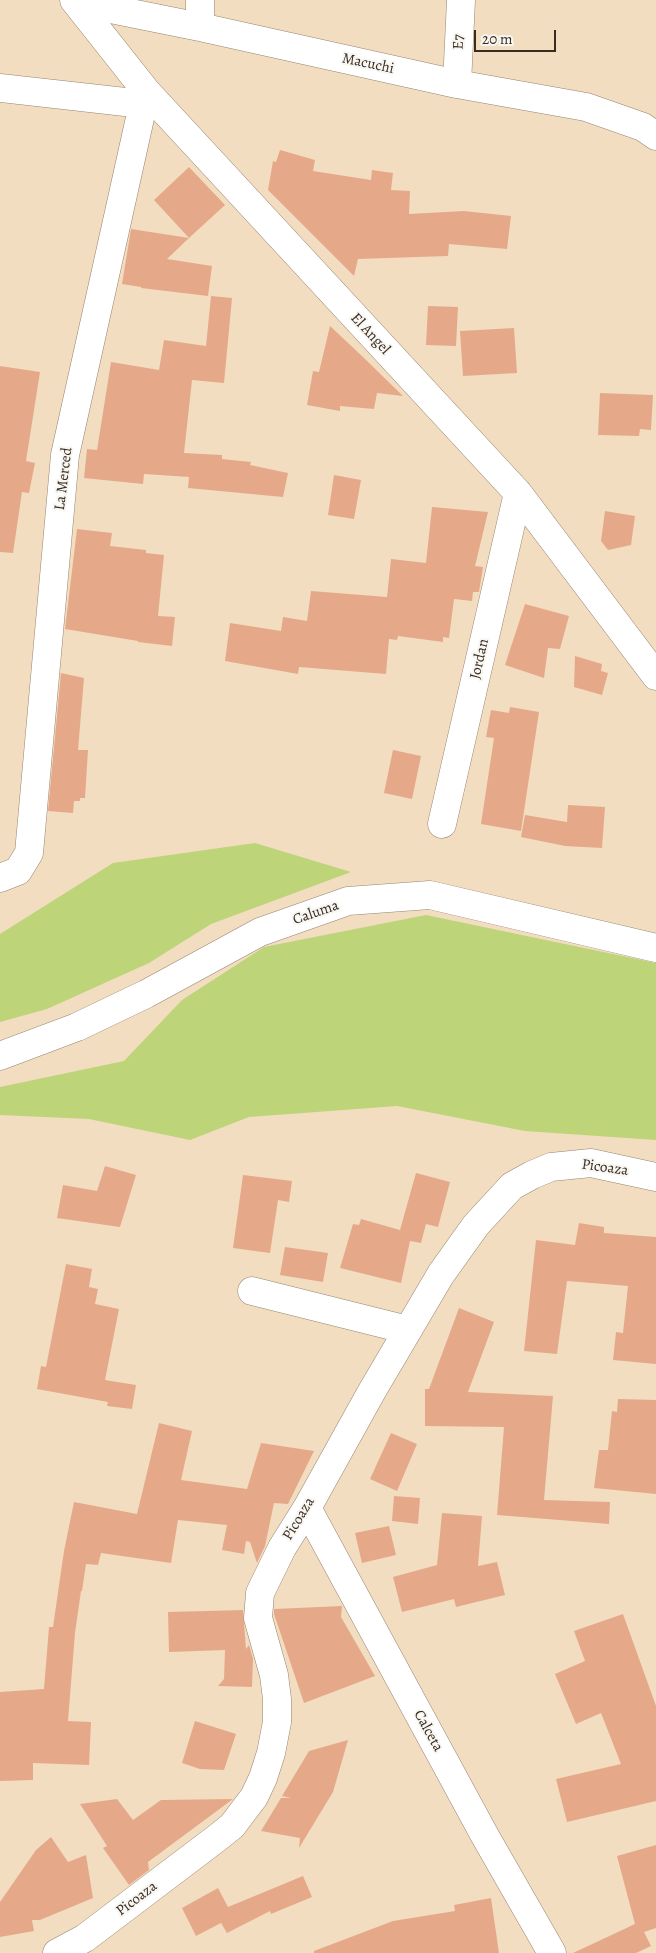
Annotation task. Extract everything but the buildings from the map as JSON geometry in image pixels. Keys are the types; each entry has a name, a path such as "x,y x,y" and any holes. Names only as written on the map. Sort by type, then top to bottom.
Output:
{"street":[{"path":"200,0 200,27"},
{"name":"E7","path":"457,84 461,0"},
{"name":"Macuchi","path":"75,1 457,84 586,107 642,127 656,136"},
{"name":"El Angel","path":"75,1 144,97 518,493 656,676"},
{"path":"0,88 144,97"},
{"name":"La Merced","path":"9,874 29,852 65,456 144,97"},
{"name":"Jordan","path":"442,824 518,493"},
{"name":"Caluma","path":"0,1056 77,1027 129,1002 260,932 348,902 430,895 656,948"},
{"name":"Picoaza","path":"57,1953 85,1938 217,1838 232,1826 254,1797 263,1778 271,1752 277,1722 274,1675 258,1618 260,1593 282,1548 372,1391 441,1274 476,1225 512,1186 551,1167 591,1163 656,1177"},
{"path":"252,1291 408,1330"},
{"name":"Calceta","path":"306,1508 485,1836 552,1953"}],"green space":[{"path":"255,843 351,872 211,924 149,963 47,1009 0,1022 0,934 113,863"},
{"path":"426,915 656,963 656,1140 525,1131 397,1106 249,1117 190,1140 89,1119 0,1115 0,1087 124,1061 182,1000 264,947"}]}
